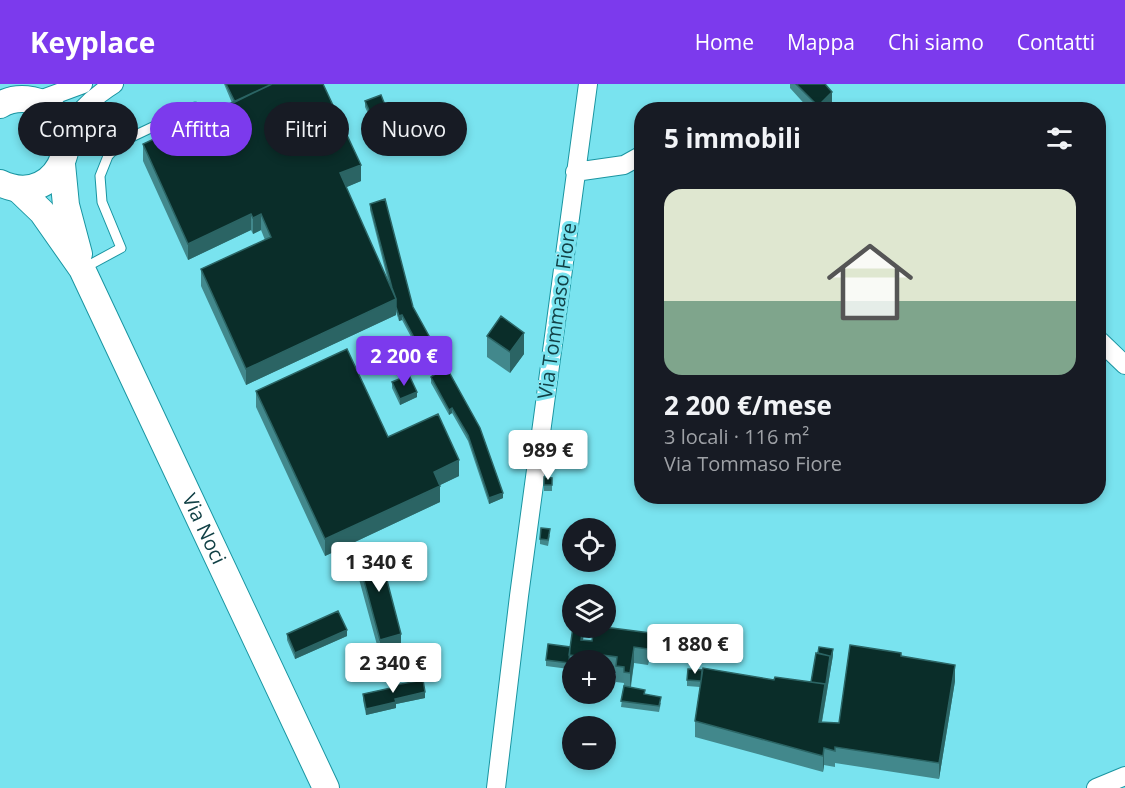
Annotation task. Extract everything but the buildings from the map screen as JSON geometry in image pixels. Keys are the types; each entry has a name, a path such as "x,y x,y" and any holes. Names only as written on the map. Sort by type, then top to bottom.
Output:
{"main road":[{"path":"0,105 24,95"},
{"name":"Via Noci","path":"64,156 62,164 66,205 82,269"},
{"path":"9,186 39,186 49,180 62,164"},
{"name":"Via Noci","path":"9,186 42,212 82,269 326,788"}],"street":[{"path":"24,95 83,84"},
{"path":"89,102 114,84"},
{"name":"Via Tommaso Fiore","path":"496,788 519,596 588,84"},
{"path":"575,172 624,165 634,159"},
{"path":"1106,347 1125,365"},
{"path":"1096,788 1125,776"}],"lane":[{"path":"82,269 121,248 102,202 100,176 108,156 121,142 150,128"}]}
